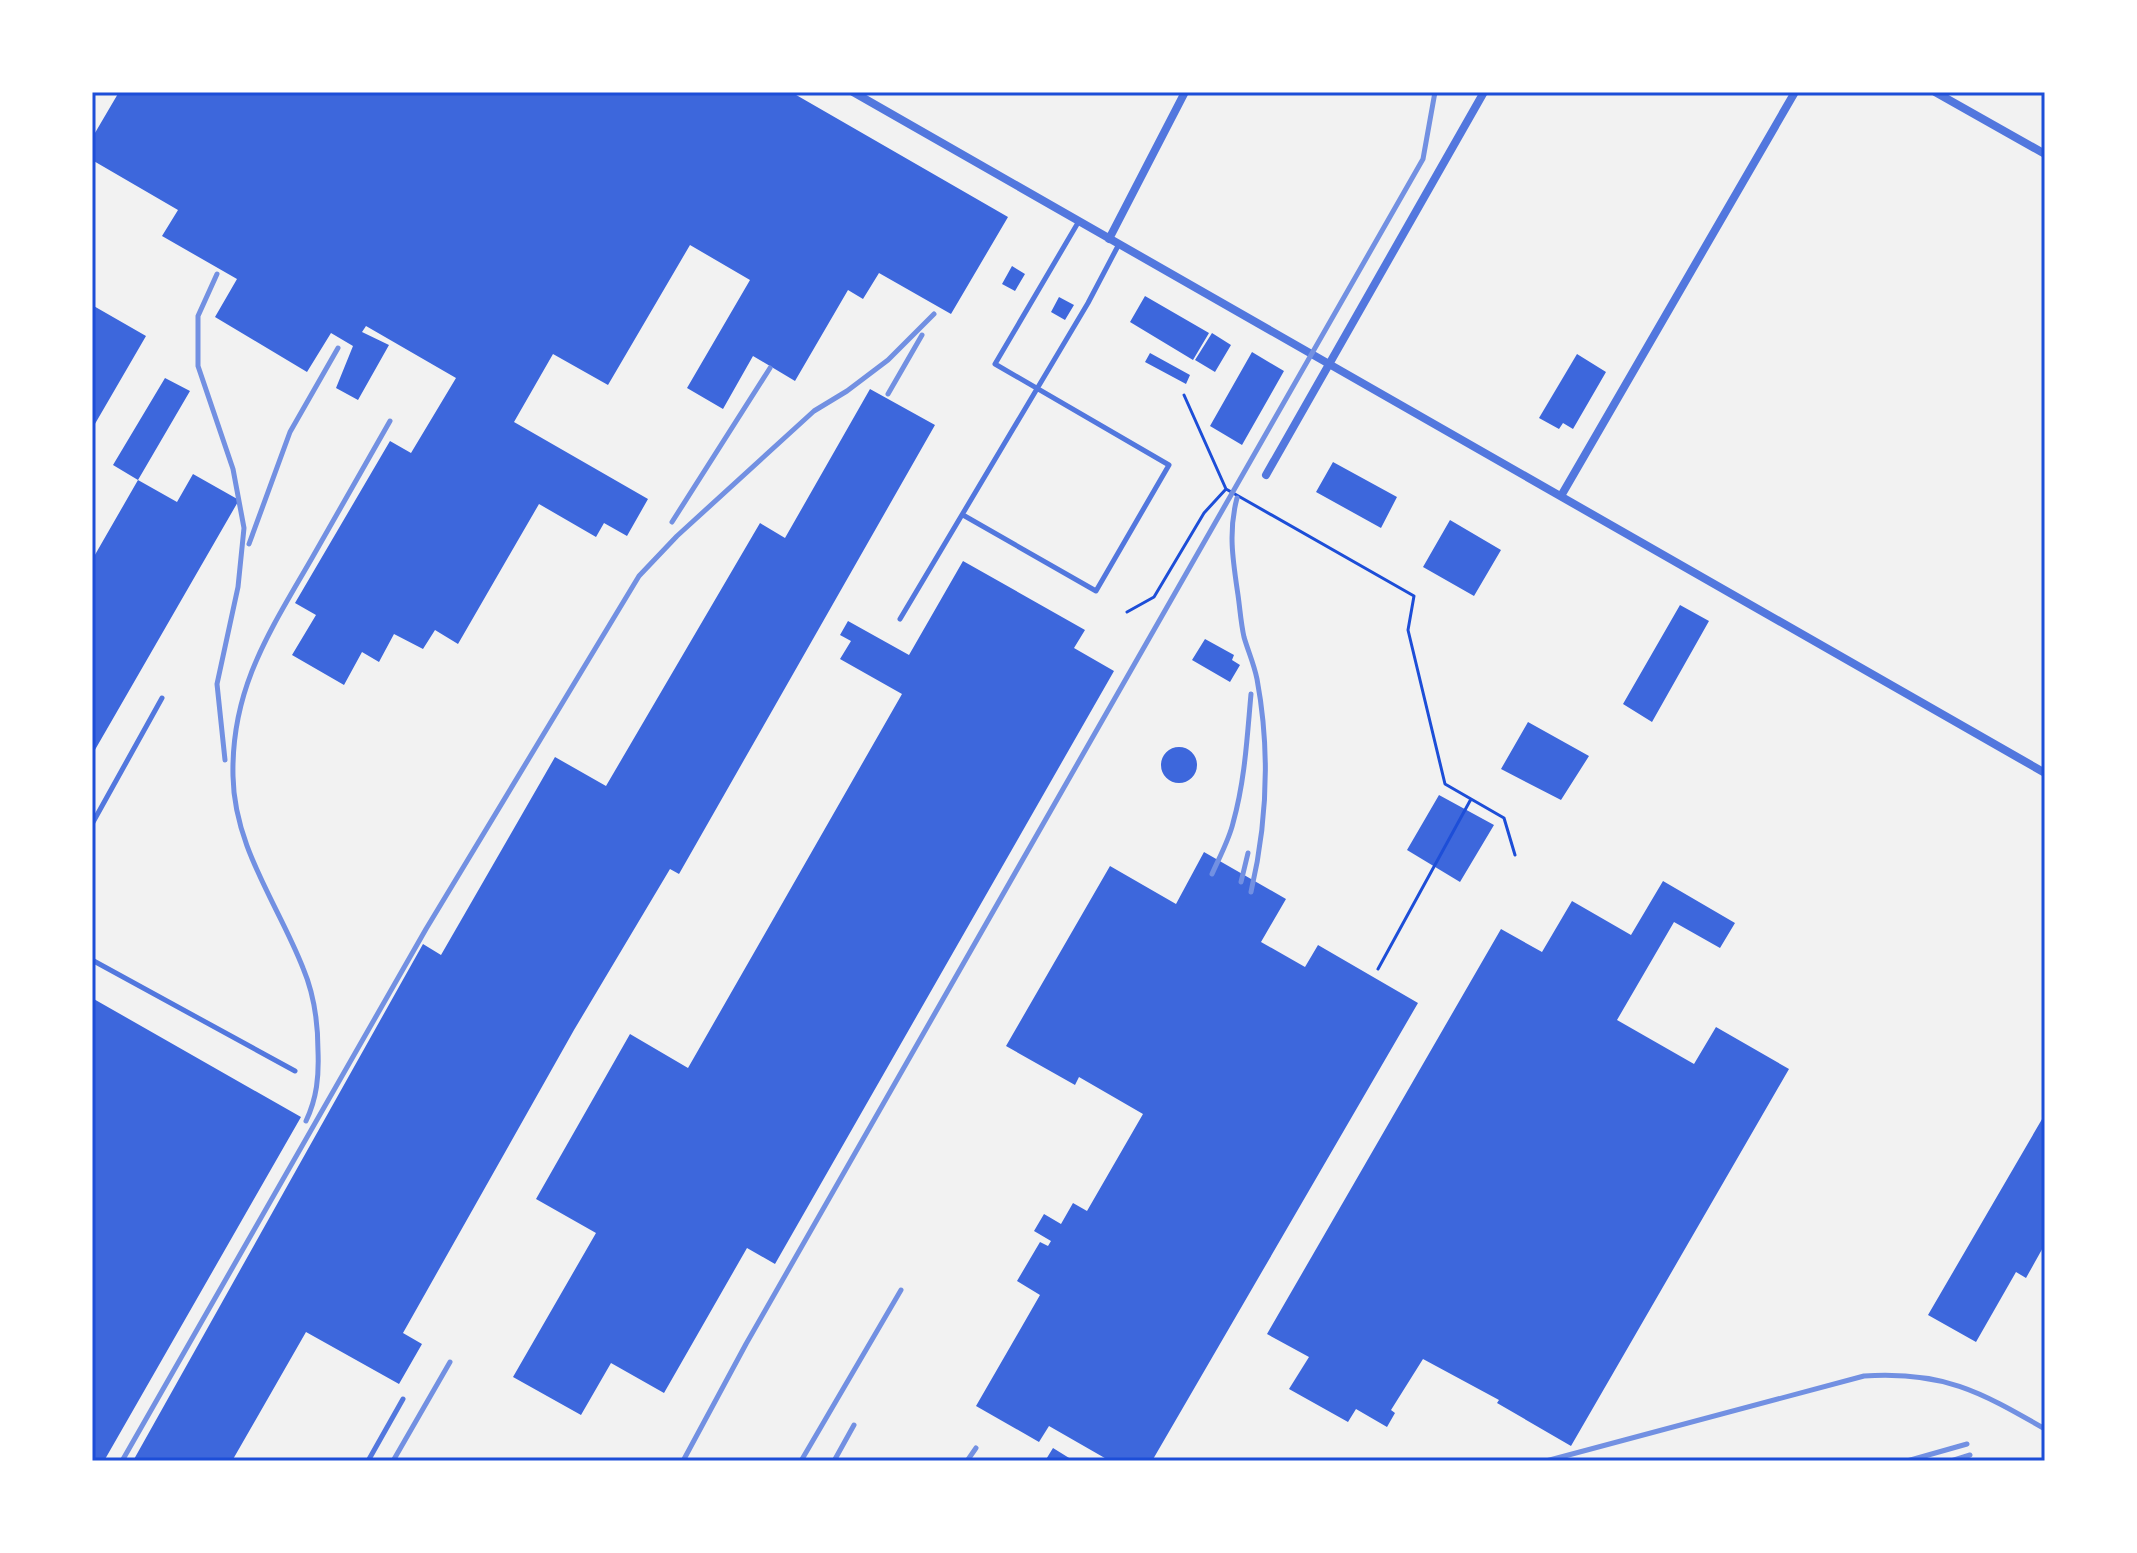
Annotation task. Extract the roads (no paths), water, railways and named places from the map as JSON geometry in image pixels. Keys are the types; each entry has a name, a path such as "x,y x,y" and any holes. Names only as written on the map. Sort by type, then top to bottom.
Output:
{"street":[{"path":"853,92 2045,773"},
{"path":"1109,239 1185,92"},
{"path":"1266,475 1484,92"},
{"path":"1561,496 1795,92"},
{"path":"1935,92 2045,154"}],"lane":[{"path":"963,515 1096,591 1169,465 995,364 1079,221"},
{"path":"900,619 1038,390 1119,244"},
{"path":"92,824 162,698"},
{"path":"92,960 295,1071"},
{"path":"368,1461 403,1399"}],"railway":[{"path":"683,1461 746,1344 1423,159 1435,92"},
{"path":"217,274 198,316 198,366 233,469 244,528 238,587 217,684 225,760"},
{"path":"122,1461 426,929 639,576 677,536 814,411 888,360 934,314"},
{"path":"888,394 922,335"},
{"path":"249,544 290,432 338,348"},
{"path":"672,522 770,368"},
{"path":"306,1121 318,1078 315,1008 303,968 259,875 241,827 235,802 234,744 246,688 268,636 390,421"},
{"path":"1237,498 1232,535 1233,558 1243,632 1257,679 1265,759 1261,839 1251,892"},
{"path":"1212,874 1229,836 1237,807 1251,694"},
{"path":"1241,882 1248,853"},
{"path":"801,1461 901,1290"},
{"path":"393,1461 450,1362"},
{"path":"1546,1461 1864,1376 1916,1377 1959,1386 2045,1429"},
{"path":"834,1461 854,1425"},
{"path":"1907,1461 1967,1444"},
{"path":"967,1461 976,1448"},
{"path":"1951,1461 1970,1455"}]}
